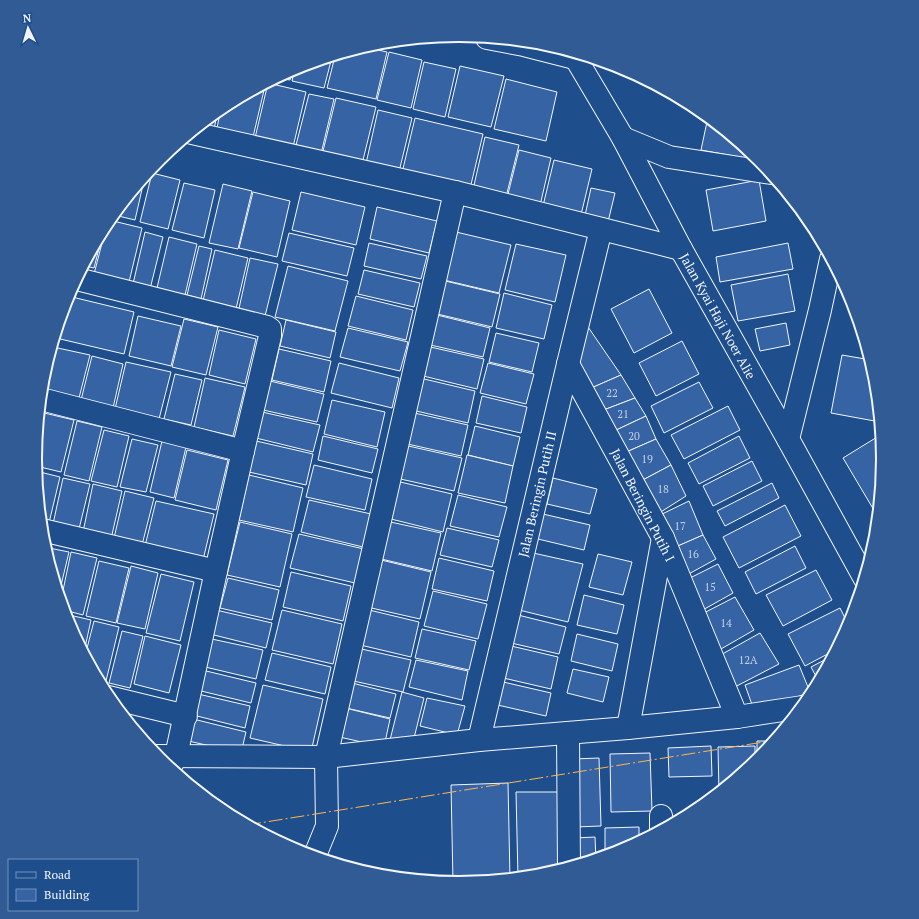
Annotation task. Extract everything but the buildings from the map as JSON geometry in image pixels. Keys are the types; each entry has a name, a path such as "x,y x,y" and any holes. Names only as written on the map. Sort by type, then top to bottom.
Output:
{"street":[{"name":"Jalan Kyai Haji Noer Alie","path":"575,58 623,138 681,249 862,573"},
{"path":"198,134 455,192 599,238 681,249"},
{"path":"623,138 669,157 762,172"},
{"path":"317,852 327,826 326,757 455,192"},
{"name":"Jalan Beringin Putih II","path":"479,740 599,238"},
{"path":"788,439 829,266"},
{"path":"83,280 270,329 270,336 216,571 186,716 168,759"},
{"name":"Jalan Beringin Putih I","path":"568,364 663,538 737,718"},
{"path":"47,400 243,451"},
{"path":"49,532 216,571"},
{"path":"628,728 663,538"},
{"path":"118,699 186,716"},
{"path":"170,760 326,757 479,740 737,718 795,708"},
{"path":"568,733 569,863"}],"power":[{"path":"256,824 767,741"}]}
